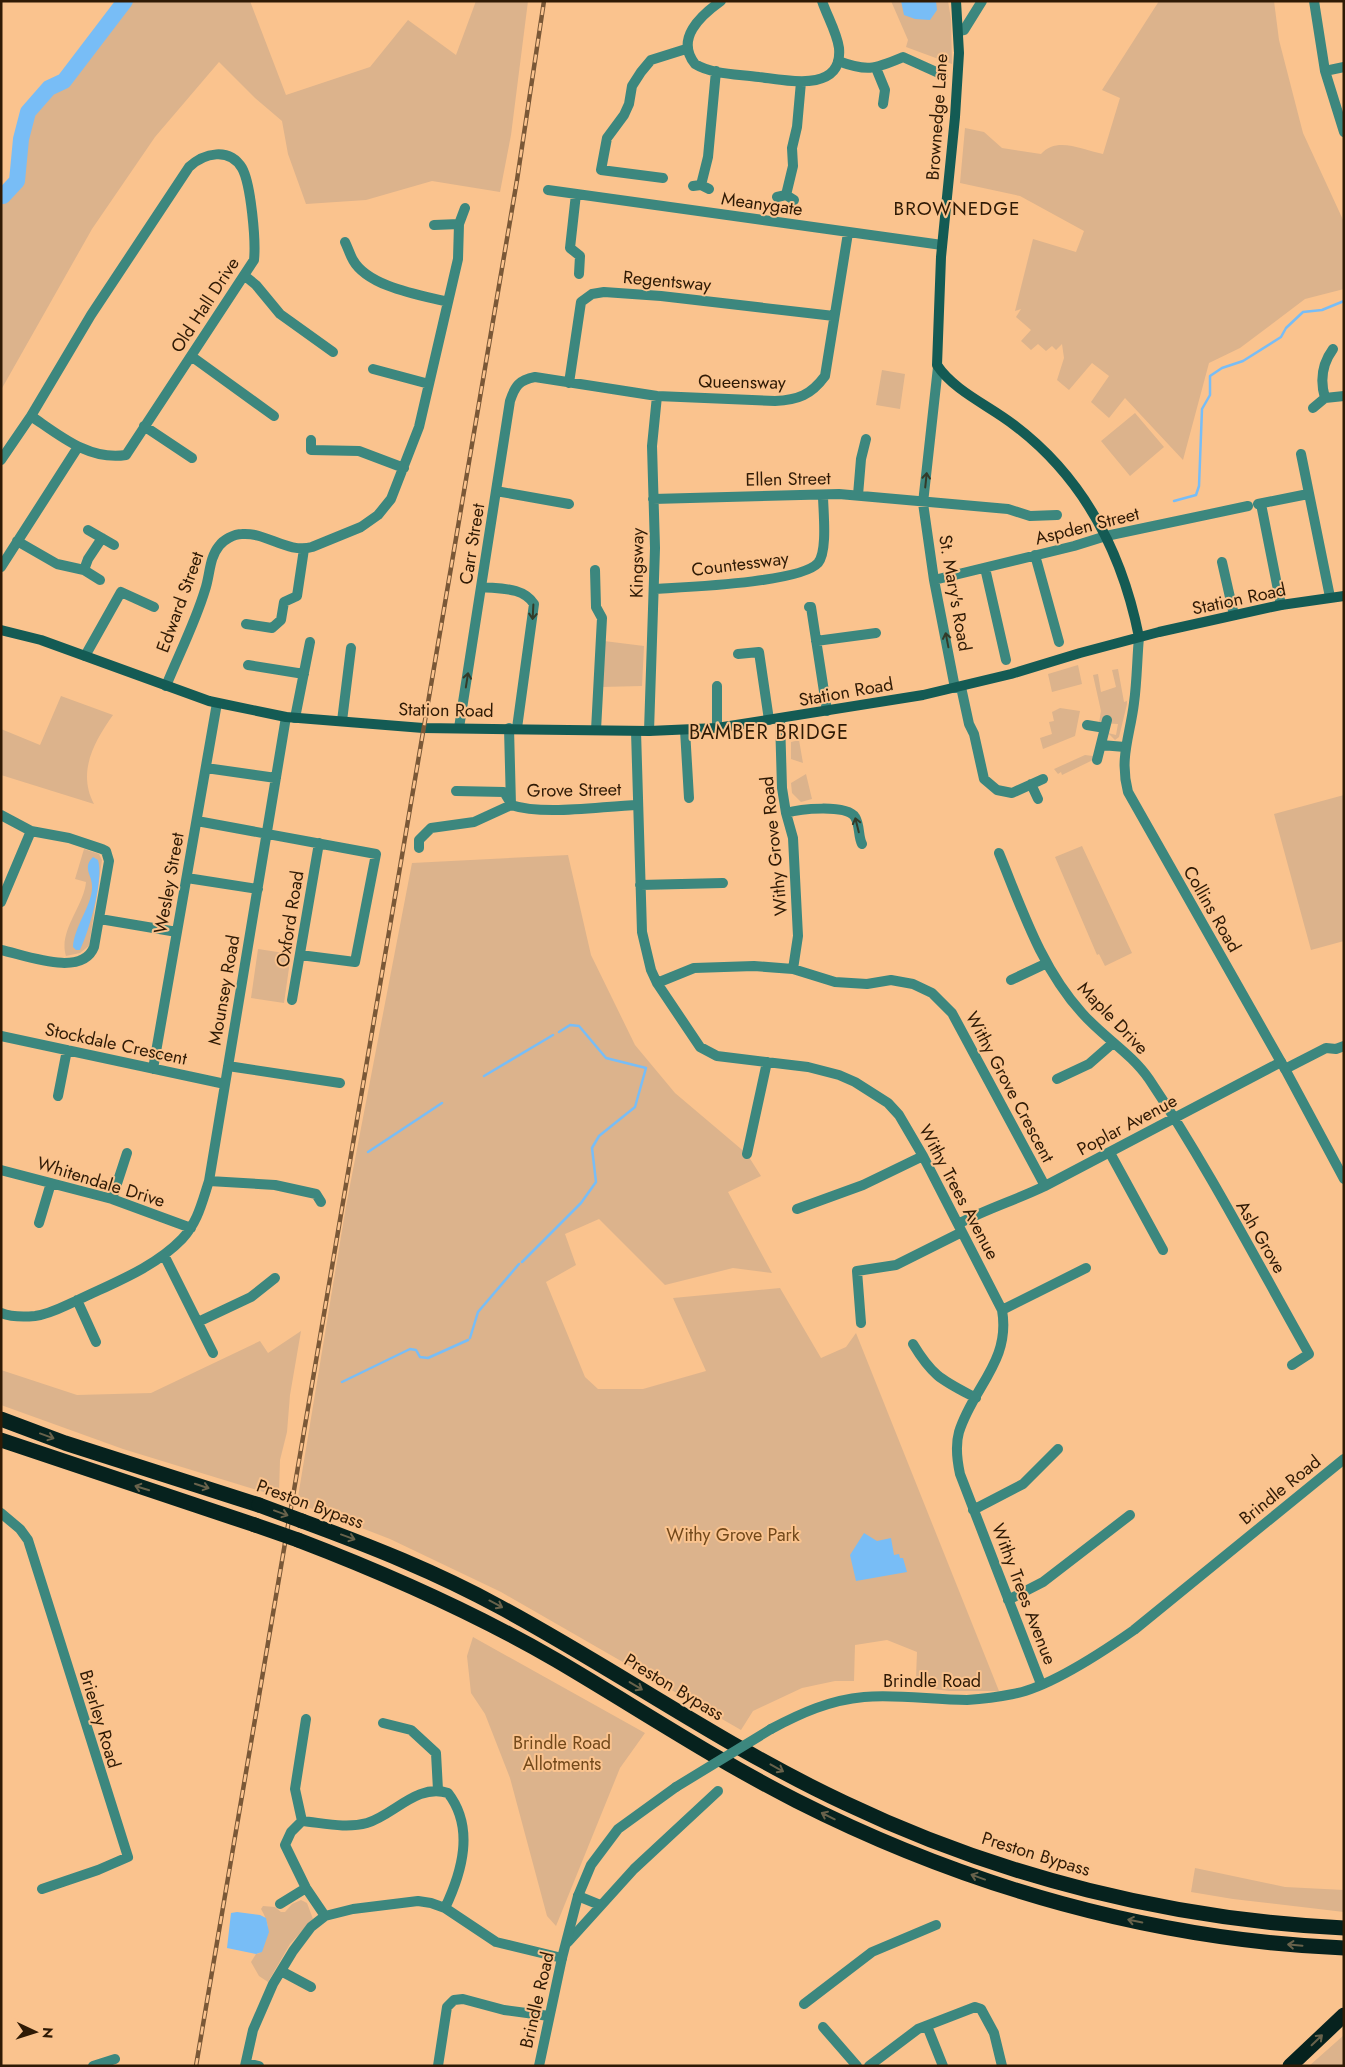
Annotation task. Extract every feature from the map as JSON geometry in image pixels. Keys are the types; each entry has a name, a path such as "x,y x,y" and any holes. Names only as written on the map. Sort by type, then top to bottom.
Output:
{"highway":[{"name":"Preston Bypass","path":"1,1419 66,1443 302,1520 412,1564 498,1606 736,1745 846,1804 908,1830 1010,1868 1140,1902 1216,1917 1290,1926 1344,1928"},
{"path":"1,1440 255,1525 391,1576 482,1620 555,1660 737,1769 797,1801 901,1850 1022,1892 1121,1919 1223,1937 1344,1948"},
{"path":"1290,2066 1344,2015"}],"main road":[{"name":"Brownedge Lane","path":"938,368 936,362 936,339 942,245 955,117 959,31 956,1"},
{"path":"938,368 954,384 1015,426 1044,453 1089,504 1106,536 1125,586 1139,637"},
{"name":"Station Road","path":"1,630 41,640 217,703 291,718 459,728 649,731 717,728 958,688 1139,637 1234,615 1344,596"}],"street":[{"path":"721,1 705,12 688,36 686,49 695,64 716,71 801,82 816,82 825,78 834,69 838,61 837,39 822,1"},
{"path":"959,31 964,30 982,1"},
{"path":"1314,1 1325,71 1344,132"},
{"path":"663,178 601,170 605,146 607,138 624,115 629,104 632,86 651,60 686,49"},
{"path":"838,61 857,68 876,68 903,57 943,75"},
{"path":"1325,71 1344,67"},
{"path":"876,68 885,90 883,104"},
{"path":"701,187 708,157 716,71"},
{"path":"786,198 793,166 792,148 798,127 801,82"},
{"name":"Old Hall Drive","path":"220,154 232,159 241,167 246,178 255,249 254,260 191,356 126,455 103,456 78,447 31,416 135,246 189,167 199,157 220,154"},
{"name":"Meanygate","path":"548,190 942,245"},
{"path":"576,194 570,248 580,256 579,274"},
{"path":"246,624 272,628 281,620 284,602 297,596 304,549 342,537 378,515 391,499 419,428 458,259 459,224 465,208"},
{"path":"434,224 459,224"},
{"name":"Queensway","path":"535,377 657,396 791,401 806,395 816,388 825,376 848,233"},
{"path":"345,242 353,262 376,280 394,289 448,302"},
{"path":"245,276 256,284 280,314 333,352"},
{"name":"Regentsway","path":"569,382 582,302 592,294 604,292 661,296 834,316"},
{"path":"1325,398 1323,372 1325,360 1332,349"},
{"path":"191,356 274,416"},
{"name":"St. Mary's Road","path":"938,368 924,503 934,580 958,688 974,734 984,779 997,790 1012,792 1043,779"},
{"path":"373,369 429,384"},
{"name":"Carr Street","path":"459,728 514,389 520,382 535,377"},
{"name":"Kingsway","path":"649,731 654,589 652,446 657,396"},
{"path":"1313,408 1325,398 1344,396"},
{"path":"1,460 31,416"},
{"path":"144,426 192,458"},
{"path":"858,495 861,459 866,439"},
{"path":"311,440 311,450 359,451 404,468"},
{"path":"1,567 78,447"},
{"path":"1301,454 1330,597"},
{"path":"496,491 569,504"},
{"name":"Aspden Street","path":"934,580 1106,536 1308,494"},
{"name":"Countessway","path":"654,589 754,580 803,573 818,562 823,552 823,495"},
{"name":"Ellen Street","path":"653,499 858,495 924,503"},
{"path":"924,503 1008,509 1030,516 1057,515"},
{"path":"1256,505 1281,606"},
{"path":"88,530 114,545"},
{"name":"Edward Street","path":"166,686 195,619 206,589 213,557 219,545 235,534 245,533 304,549"},
{"path":"84,570 88,559 102,538"},
{"path":"17,541 58,564 84,570 100,580"},
{"path":"1035,555 1059,642"},
{"path":"1222,562 1234,615"},
{"path":"985,568 1006,660"},
{"path":"595,570 596,607 602,618 596,730"},
{"path":"482,587 517,591 528,595 534,604 513,728 511,805"},
{"path":"85,656 121,592 154,607"},
{"path":"809,607 811,607 827,711"},
{"path":"816,640 876,633"},
{"name":"Collins Road","path":"1139,637 1134,704 1125,747 1126,782 1133,803 1284,1066 1344,1178"},
{"name":"Mounsey Road","path":"1,1313 8,1316 36,1316 56,1311 146,1266 164,1254 191,1228 199,1215 208,1181 276,778 304,674 310,642"},
{"path":"342,722 351,648"},
{"path":"738,654 759,652 769,720"},
{"path":"248,665 304,674"},
{"path":"716,686 717,728"},
{"name":"Wesley Street","path":"153,1069 217,703"},
{"name":"Withy Grove Road","path":"780,719 782,788 793,838 798,936 793,969"},
{"path":"1087,725 1106,724 1097,760"},
{"name":"Withy Trees Avenue","path":"636,730 640,885 645,948 656,983 700,1047 717,1056 808,1067 855,1082 888,1103 899,1115 922,1156 1002,1310 1004,1324 999,1355 959,1431 956,1452 960,1474 973,1510 1041,1684"},
{"path":"685,730 688,798"},
{"path":"1101,745 1125,747"},
{"path":"206,768 276,778"},
{"path":"1032,784 1038,799"},
{"path":"456,791 504,792 511,805"},
{"path":"419,848 419,840 431,828 474,822 511,805"},
{"name":"Grove Street","path":"511,805 524,809 542,810 638,805"},
{"path":"786,813 796,810 839,809 846,811 855,817 862,844"},
{"path":"1,815 31,831 70,838 106,851 109,861 100,919 92,953 82,960 59,963 1,950"},
{"path":"197,821 376,854 355,962 300,954"},
{"path":"1,902 31,831"},
{"name":"Oxford Road","path":"292,1000 319,844"},
{"name":"Maple Drive","path":"999,854 1045,964 1082,1014 1132,1059 1148,1077 1174,1118"},
{"path":"187,878 258,889"},
{"path":"640,885 723,883"},
{"path":"100,919 177,932"},
{"path":"1011,980 1045,964"},
{"name":"Withy Grove Crescent","path":"656,983 694,968 754,966 793,969 835,982 854,984 891,980 913,984 932,993 952,1013 1045,1186"},
{"name":"Stockdale Crescent","path":"1,1036 225,1084"},
{"path":"1057,1079 1089,1064 1113,1043"},
{"name":"Poplar Avenue","path":"862,1323 857,1272 896,1265 960,1228 986,1209 1020,1198 1110,1153 1174,1118 1284,1066 1326,1048 1336,1049 1344,1046"},
{"path":"58,1096 67,1050"},
{"path":"747,1154 767,1062"},
{"path":"228,1066 340,1083"},
{"name":"Ash Grove","path":"1174,1118 1309,1354 1292,1365"},
{"path":"112,1199 127,1153"},
{"path":"1110,1153 1163,1250"},
{"path":"797,1209 863,1185 922,1156"},
{"name":"Whitendale Drive","path":"1,1170 112,1199 191,1228"},
{"path":"208,1181 275,1185 316,1194 321,1202"},
{"path":"39,1223 51,1183"},
{"path":"164,1254 213,1353"},
{"path":"1002,1310 1086,1268"},
{"path":"198,1322 251,1297 275,1278"},
{"path":"77,1300 96,1342"},
{"path":"913,1344 925,1364 940,1379 976,1398"},
{"path":"973,1510 1022,1484 1058,1450"},
{"name":"Brindle Road","path":"539,2066 562,1958 568,1942 578,1896 591,1864 618,1829 676,1787 771,1729 813,1708 851,1699 893,1696 968,1700 1015,1694 1041,1684 1104,1651 1134,1630 1344,1458"},
{"name":"Brierley Road","path":"1,1513 20,1529 28,1540 128,1857 98,1870 42,1889"},
{"path":"1008,1600 1043,1582 1130,1515"},
{"path":"302,1821 295,1789 306,1719"},
{"path":"383,1723 411,1730 436,1753 438,1790"},
{"path":"302,1821 342,1826 369,1823 423,1793 438,1790 448,1794 454,1801 461,1818 464,1836 463,1855 453,1891 445,1908"},
{"name":"Brindle Road","path":"568,1942 634,1869 718,1791"},
{"path":"302,1821 291,1832 285,1845 306,1888 325,1916"},
{"path":"280,1904 306,1888"},
{"path":"578,1896 600,1905"},
{"path":"259,2066 245,2064 259,2015 293,1950 311,1927 325,1916 353,1909 418,1901 445,1908 496,1942 562,1958"},
{"path":"804,2004 872,1952 936,1925"},
{"path":"281,1971 311,1987"},
{"path":"438,2066 447,2007 454,2000 463,1999 504,2010 549,2016"},
{"path":"869,2066 918,2029 975,2007 981,2008 994,2033 1002,2066"},
{"path":"926,2026 943,2066"},
{"path":"823,2027 857,2066"},
{"path":"93,2066 115,2059"}],"green space":[{"path":"125,1 250,1 286,95 370,67 408,20 456,55 476,1 528,1 511,135 500,192 432,181 366,200 306,204 288,154 282,121 255,98 219,62 155,137 92,229 1,390 1,195 4,195 17,181 21,139 28,112 49,88 64,81"},
{"path":"891,1 948,1 951,19 952,64 906,47 908,40"},
{"path":"1159,1 1274,1 1279,40 1303,133 1344,222 1344,289 1305,299 1240,348 1209,363 1183,460 1125,398 1109,418 1091,402 1109,376 1092,363 1069,390 1057,380 1064,358 1062,344 1056,350 1052,346 1046,351 1038,344 1031,350 1021,341 1031,330 1016,317 1021,309 1015,311 1033,239 1076,252 1084,231 1020,196 960,183 965,128 984,132 1002,148 1041,154 1054,146 1062,145 1103,154 1120,98 1102,90"},
{"path":"882,370 905,374 900,409 876,405"},
{"path":"1135,413 1164,447 1130,476 1101,441"},
{"path":"604,641 644,646 642,686 601,687"},
{"path":"1078,665 1082,684 1052,692 1048,674"},
{"path":"1118,669 1124,702 1127,701 1127,704 1119,737 1115,740 1108,733 1116,735 1118,724 1099,723 1101,711 1093,675 1098,674 1101,692 1116,687 1112,670"},
{"path":"61,696 113,715 94,747 90,758 87,780 94,804 1,775 1,729 40,745"},
{"path":"1060,708 1080,711 1075,736 1043,749 1040,738 1052,734 1049,722 1054,721 1052,712"},
{"path":"799,740 803,763 791,759 791,742"},
{"path":"1085,755 1093,756 1093,760 1062,775 1061,772 1058,774 1054,769"},
{"path":"806,774 812,799 801,802 792,793 791,783"},
{"path":"1344,795 1344,941 1311,950 1274,814"},
{"path":"1082,846 1132,953 1105,966 1099,954 1097,955 1055,857"},
{"path":"84,849 99,854 102,860 89,946 80,953 66,956 64,947 65,937 81,900 86,882 75,879"},
{"name":"Withy Grove Park","path":"568,855 591,955 635,1045 675,1093 747,1154 761,1176 728,1192 772,1273 733,1268 665,1285 599,1219 565,1234 576,1265 546,1282 585,1377 598,1389 643,1389 706,1371 673,1298 780,1288 821,1358 846,1347 856,1333 999,1691 949,1691 888,1683 916,1678 917,1652 887,1640 855,1645 854,1681 835,1681 802,1688 753,1711 741,1730 501,1592 390,1539 297,1503 346,1206 412,863"},
{"path":"258,949 291,954 284,1003 251,998"},
{"path":"301,1331 290,1395 287,1432 280,1460 279,1492 270,1494 123,1449 1,1405 1,1370 77,1395 151,1393 260,1341 268,1353"},
{"name":"Brindle Road Allotments","path":"473,1637 645,1733 620,1768 556,1926 547,1916 510,1778 485,1714 471,1693 467,1656"},
{"path":"1195,1868 1285,1887 1344,1890 1344,1912 1191,1892"},
{"path":"301,1900 307,1903 313,1919 290,1944 268,1982 259,1976 251,1962 256,1954 260,1953 268,1931 267,1921 261,1909 263,1906 275,1907 281,1912 285,1912 292,1904"},
{"path":"1344,2035 1344,2066 1309,2066"}],"water":[{"path":"901,1 936,1 937,10 930,20 915,19 904,15"},
{"path":"93,857 98,860 99,880 97,892 84,941 80,950 76,950 73,947 74,939 92,893 92,882 88,865"},
{"path":"864,1533 877,1541 891,1538 894,1555 899,1554 900,1558 903,1558 907,1572 856,1581 850,1555"},
{"path":"231,1913 260,1915 266,1918 269,1932 262,1952 256,1954 227,1948"}],"waterway":[{"path":"1,194 3,196 17,181 21,139 28,112 49,88 64,81 125,1"},
{"path":"1174,501 1196,495 1199,486 1202,409 1210,395 1210,376 1222,368 1243,361 1281,337 1286,328 1303,312 1322,310 1344,301"},
{"path":"522,1262 581,1203 596,1182 592,1148 599,1136 635,1107 646,1068 606,1058 579,1026 570,1025 559,1032"},
{"path":"484,1076 553,1035"},
{"path":"368,1152 442,1103"},
{"path":"470,1338 478,1312 519,1264"},
{"path":"342,1382 410,1349 416,1350 420,1357 428,1358 468,1340"}],"railway":[{"path":"196,2066 517,180 544,1"}],"district":[{"name":"BROWNEDGE","path":"957,208"},
{"name":"BAMBER BRIDGE","path":"769,732"}]}
